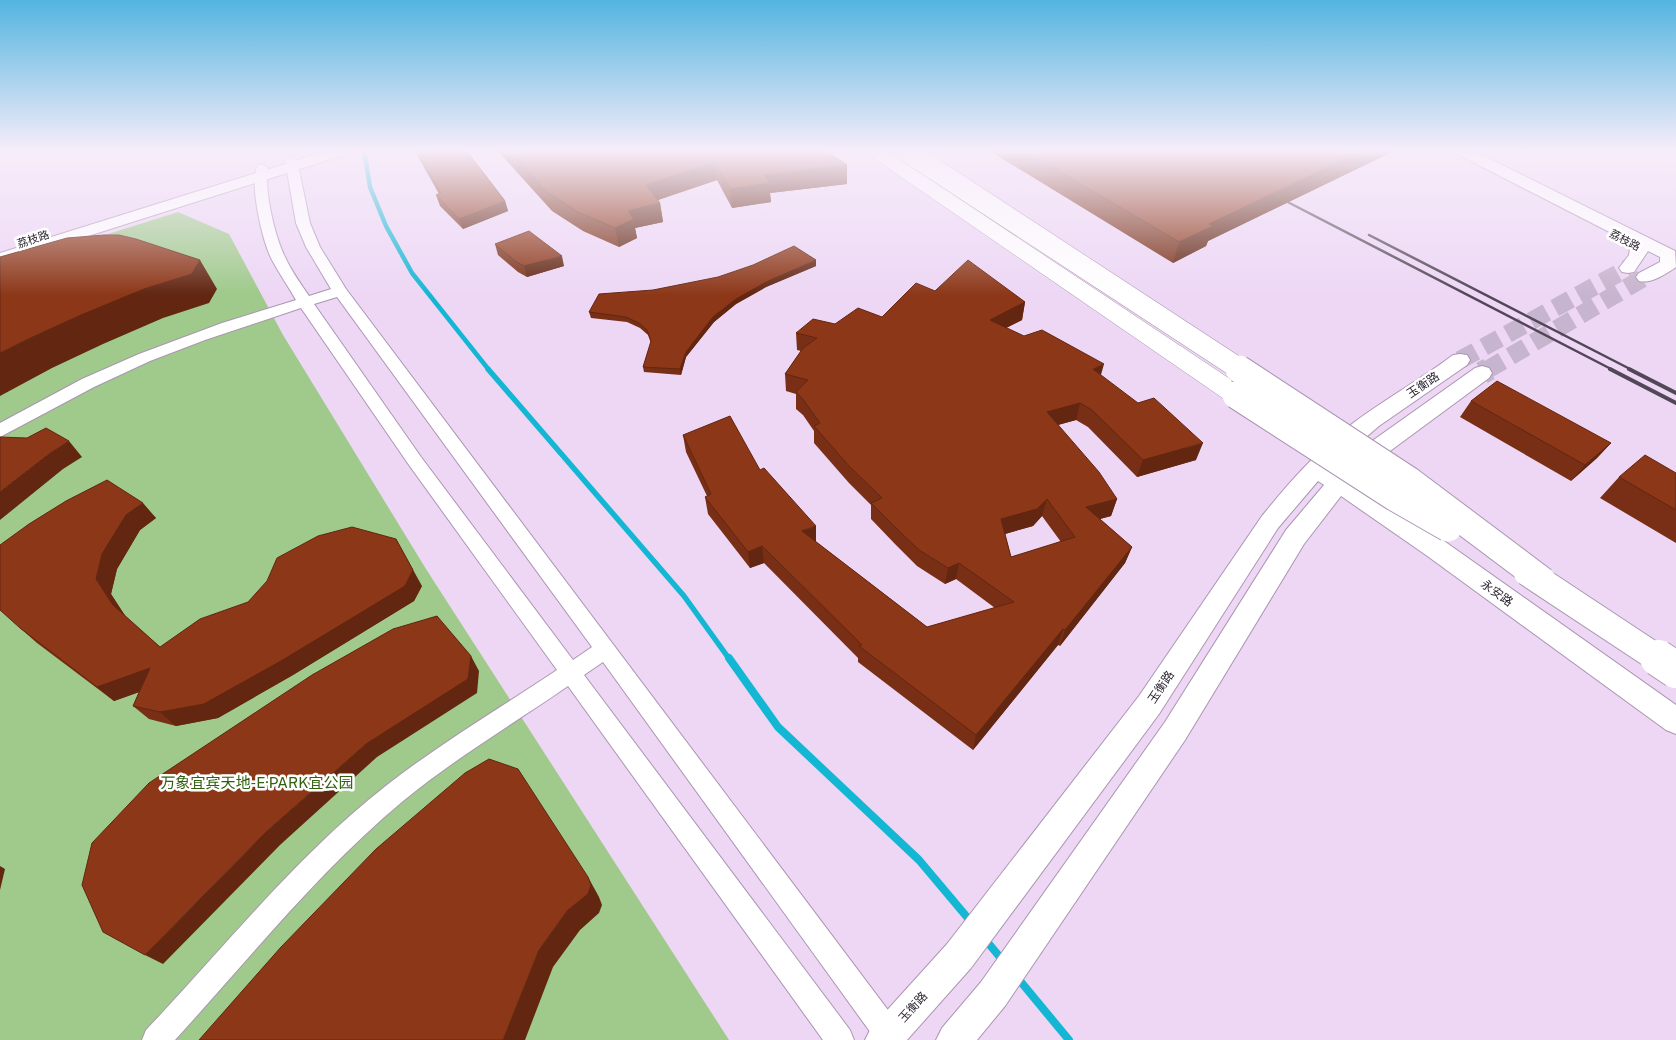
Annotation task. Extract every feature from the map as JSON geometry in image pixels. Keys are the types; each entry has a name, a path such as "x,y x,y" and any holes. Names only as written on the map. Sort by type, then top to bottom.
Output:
{"main road":[{"path":"946,199 1288,430 1394,497 1543,581"},
{"path":"980,199 1410,481 1543,581 1676,670"}],"street":[{"name":"荔枝路","path":"0,249 173,199"},
{"name":"荔枝路","path":"0,259 184,199"},
{"path":"263,199 264,212 278,258 305,302 415,461 840,1040"},
{"path":"297,199 313,247 340,290 606,649 889,1038"},
{"name":"荔枝路","path":"1547,199 1640,244"},
{"name":"荔枝路","path":"1553,199 1669,260 1645,277"},
{"path":"1628,268 1636,258 1640,244"},
{"path":"0,431 76,389 119,368 218,330 340,290"},
{"name":"玉衡路","path":"889,1038 959,956 1149,705 1270,522 1337,448 1370,422 1460,360"},
{"name":"玉衡路","path":"954,1040 993,994 1175,731 1295,537 1359,462 1482,373"},
{"path":"1337,448 1457,527 1676,678"},
{"name":"永安路","path":"1317,469 1435,548 1676,721"},
{"path":"156,1040 209,983 271,911 343,840 395,793 606,649"}],"green space":[{"name":"万象宜宾天地-E·PARK宜公园","path":"178,212 229,234 283,335 426,569 729,1040 0,1040 0,268"}],"building":[{"path":"439,199 503,199 505,201 459,219"},
{"path":"557,199 657,199 660,203 628,211 634,219 615,228 578,212"},
{"path":"1105,199 1262,199 1209,224 1213,226 1179,242"},
{"path":"529,231 562,256 524,266 495,244"},
{"path":"119,235 136,239 200,260 192,274 144,289 81,315 0,353 0,257 67,238"},
{"path":"794,246 816,260 766,282 736,299 713,317 686,352 680,369 643,367 651,341 647,330 639,323 626,317 589,312 599,294 653,290 718,277 753,265"},
{"path":"968,260 1025,302 990,320 1024,336 1042,330 1104,364 1093,369 1138,403 1154,398 1203,443 1143,460 1092,410 1080,403 1047,412 1099,472 1117,499 1086,507 1132,547 976,735 859,646 862,645 762,546 748,552 705,497 711,494 683,435 730,416 760,470 764,468 816,526 802,531 927,627 1014,602 959,563 948,568 919,550 896,528 871,503 882,498 849,466 814,426 820,423 796,392 808,380 785,374 803,348 817,338 796,333 813,319 835,324 858,308 882,317 916,283 935,291","holes":["1047,499 1075,537 1011,557 1001,519 1037,509"]},
{"path":"1497,381 1611,443 1585,465 1471,401"},
{"path":"46,428 69,441 0,492 0,437 27,438"},
{"path":"1645,455 1676,473 1676,510 1619,477"},
{"path":"107,480 143,503 126,515 102,554 96,579 113,605 160,647 200,619 248,602 267,581 277,558 318,536 352,527 396,539 413,570 405,586 281,661 204,704 160,712 133,706 150,668 97,687 20,628 0,610 0,545 66,501"},
{"path":"437,616 471,656 468,679 366,744 266,832 145,955 103,932 82,885 92,843 149,783 312,675 393,629"},
{"path":"489,759 518,769 588,877 591,885 588,894 567,911 539,950 503,1040 199,1040 281,947 376,849 465,773"}],"waterway":[{"path":"375,199 386,226 412,273 489,370"},
{"path":"488,369 684,596 730,660"},
{"path":"729,658 778,727 919,860 972,923"},
{"path":"984,938 1004,962"},
{"path":"1016,976 1069,1040"}],"tunnel":[{"path":"1460,360 1628,268"},
{"path":"1487,370 1645,277"},
{"path":"1482,373 1489,369"}],"railway":[{"path":"1281,199 1613,370"},
{"path":"1369,235 1632,370"},
{"path":"1610,369 1676,403"},
{"path":"1629,369 1676,393"}]}
